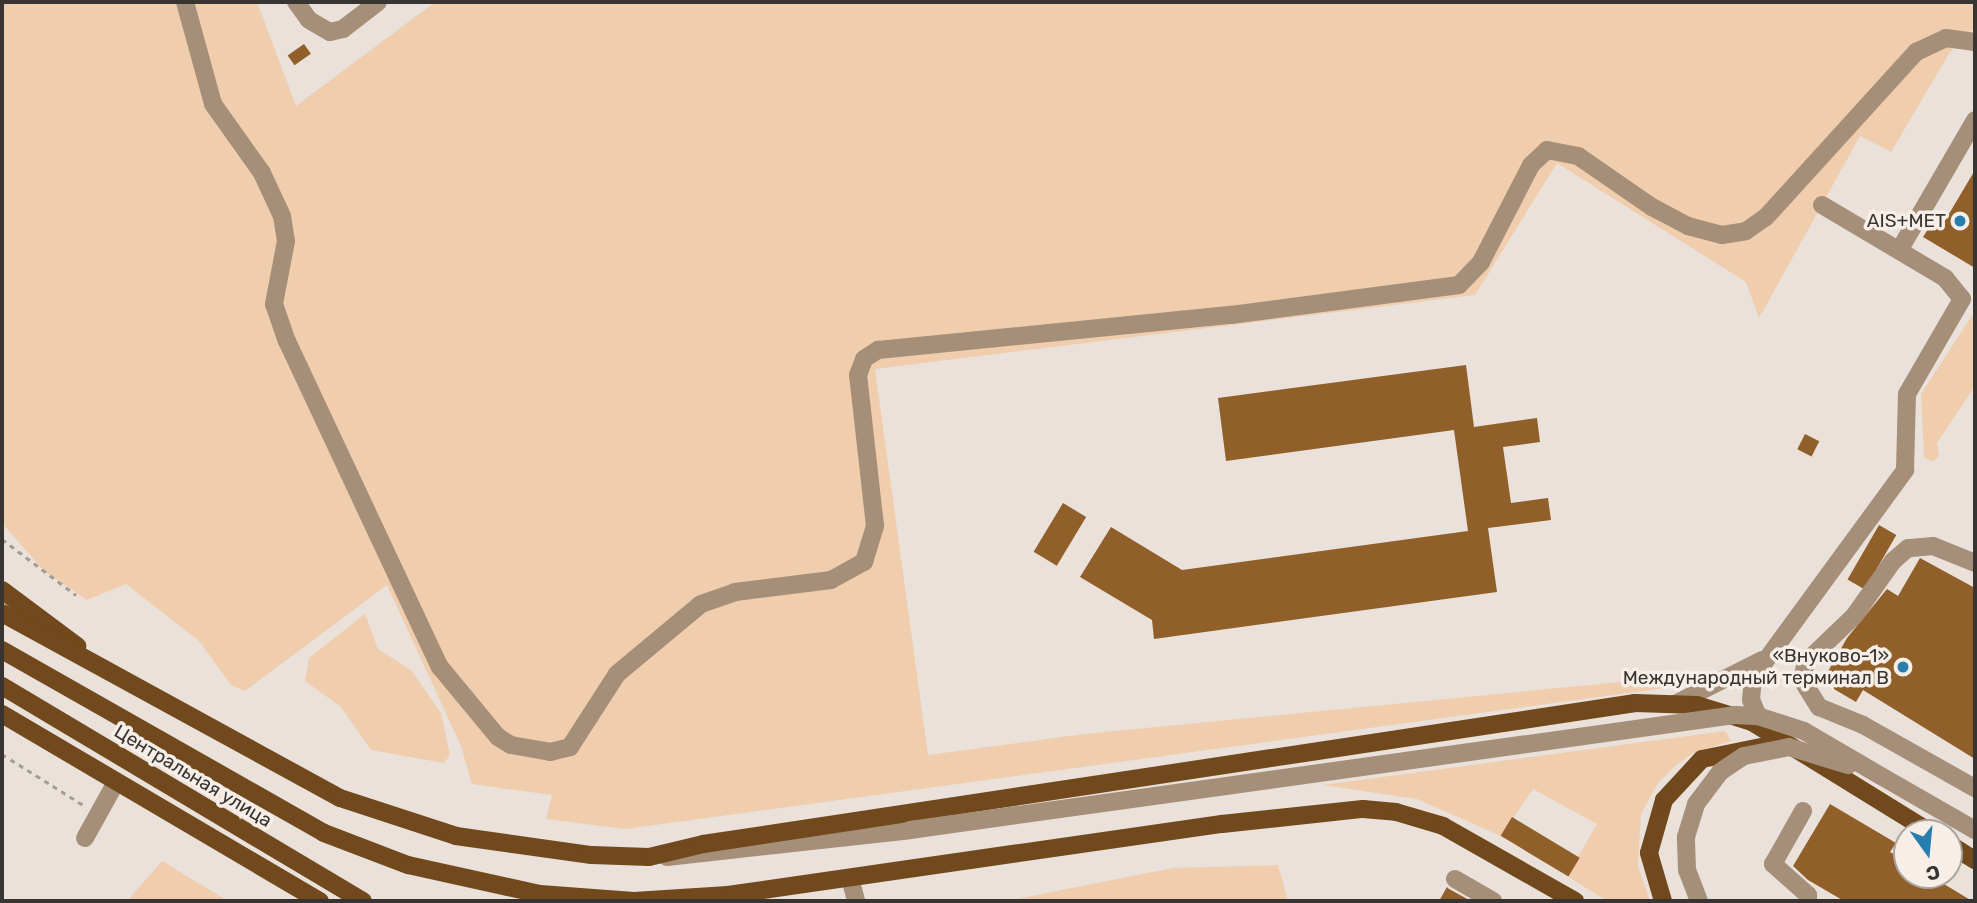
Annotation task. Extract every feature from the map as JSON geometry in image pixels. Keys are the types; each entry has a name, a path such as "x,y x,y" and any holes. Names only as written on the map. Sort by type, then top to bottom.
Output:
{"main road":[{"path":"2,590 112,674"},
{"path":"2,613 285,771 407,823 523,846 649,857 730,839 1624,705 1675,704 1710,709 1765,731 1910,819"},
{"path":"2,650 310,827 421,869 540,894 634,901 728,895 1222,824 1363,809 1396,812 1443,826 1575,901"},
{"name":"Центральная улица","path":"2,686 363,901"},
{"path":"2,714 320,901"},
{"path":"1663,901 1648,853 1658,812 1671,789 1702,759 1715,754 1758,747 1796,748"}],"street":[{"path":"185,2 213,104 262,173 282,216 286,241 274,304 287,341 440,667 498,737 511,745 550,752 570,747 617,674 701,604 734,592 831,580 864,562 875,526 858,374 864,359 878,350 1231,315 1459,285 1481,262 1531,165 1546,150 1578,156 1652,207 1688,226 1722,235 1746,232 1766,217 1916,52 1946,38 1975,42"},
{"path":"296,2 309,20 330,32 343,29 379,2"},
{"path":"1900,248 1975,120"},
{"path":"1765,731 1751,700 1753,678 1762,660 1905,470 1907,394 1961,306 1955,286 1900,248 1822,205"},
{"path":"1975,563 1934,546 1908,548 1893,561 1854,616 1806,663 1802,680 1819,707 1863,725 1975,788"},
{"path":"1675,704 1762,660"},
{"path":"649,857 681,858 910,830 1736,715 1758,716 1804,730 1975,830"},
{"path":"1699,901 1687,870 1686,837 1702,792 1728,765 1752,753 1789,747 1881,776"},
{"path":"85,838 116,782"},
{"path":"1803,811 1773,864 1808,895 1808,901"},
{"path":"850,878 856,901"},
{"path":"1455,879 1493,901"}],"path":[{"path":"2,539 76,595"},
{"path":"2,754 97,813"}],"shaded area":[{"path":"2,2 257,2 296,106 435,2 1975,2 1975,27 1950,52 1891,152 1860,136 1759,318 1746,282 1557,163 1475,295 875,369 928,755 1084,734 1662,678 1665,688 625,829 546,819 552,795 472,784 461,746 387,585 245,691 231,685 199,641 126,584 87,600 44,571 2,523"},
{"path":"1975,311 1975,386 1937,443 1939,456 1932,462 1924,457 1921,394"},
{"path":"365,614 378,649 411,670 441,713 450,755 444,763 371,750 341,707 305,681 309,658"},
{"path":"1725,731 1731,741 1693,753 1674,767 1658,783 1641,814 1638,866 1650,901 1607,901 1567,876 1597,824 1533,789 1501,836 1417,799 1323,785"},
{"path":"162,861 228,901 127,901"},
{"path":"1278,865 1288,901 1006,901 1173,868"}],"building":[{"path":"304,44 311,54 294,65 288,55"},
{"name":"AIS+MET","path":"1975,170 1975,268 1923,237 1935,218 1943,224"},
{"path":"1466,365 1474,427 1537,418 1540,442 1503,447 1511,503 1548,498 1551,520 1488,528 1497,592 1154,639 1152,620 1080,577 1111,527 1182,570 1468,531 1454,430 1226,461 1218,398"},
{"path":"1805,434 1819,441 1812,456 1797,449"},
{"path":"1063,503 1086,517 1057,566 1034,552"},
{"path":"1879,525 1896,535 1865,590 1848,580"},
{"name":"«Внуково-1» Международный терминал B","path":"1920,558 1975,588 1975,759 1863,690 1856,702 1822,682 1847,638 1887,589 1898,596"},
{"path":"1830,804 1893,841 1890,852 1893,854 1893,889 1952,889 1972,901 1844,901 1808,880 1793,866"},
{"path":"1512,817 1580,858 1568,877 1501,836"},
{"path":"1447,887 1449,889 1471,901 1439,901"}],"place":[{"name":"AIS+MET","path":"1960,221"},
{"name":"«Внуково-1» Международный терминал B","path":"1903,667"}]}
